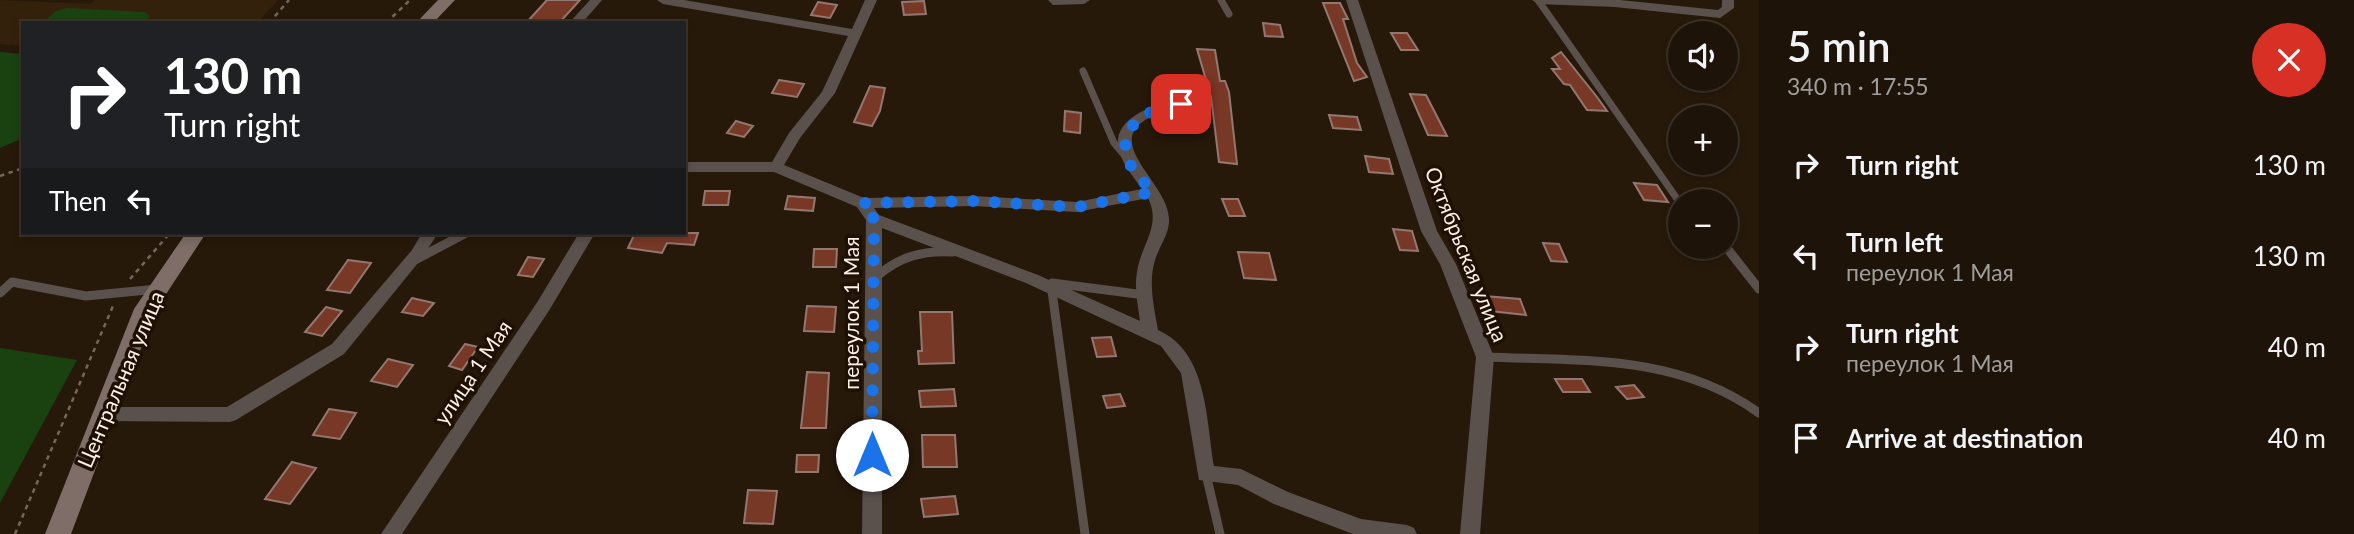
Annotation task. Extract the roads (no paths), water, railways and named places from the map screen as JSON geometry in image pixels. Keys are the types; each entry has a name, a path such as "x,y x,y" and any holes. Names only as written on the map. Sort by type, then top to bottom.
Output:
{"street":[{"path":"426,21 447,0"},
{"path":"577,21 596,0"},
{"path":"663,0 855,33"},
{"path":"776,167 794,136 828,93 871,0"},
{"path":"1053,1 1084,0"},
{"name":"Октябрьская улица","path":"1352,0 1429,232 1448,264 1485,357 1470,534"},
{"path":"1538,0 1615,3 1720,14 1728,8 1728,0"},
{"path":"1150,331 1144,274 1162,220 1158,199 1127,159 1126,139 1135,121 1165,106 1187,105"},
{"path":"686,167 776,167 862,203 973,201 1077,207 1153,192"},
{"path":"862,203 874,219 1032,279 1052,291 1150,331 1177,352 1189,371 1195,392 1206,474 1241,477 1281,498 1361,528 1407,534"},
{"name":"переулок 1 Мая","path":"872,534 874,219"},
{"name":"Центральная улица","path":"58,534 102,414 145,309 195,235"},
{"path":"102,414 230,415 338,349 409,264 429,235"},
{"name":"улица 1 Мая","path":"391,534 544,306 586,235"}],"lane":[{"path":"1221,0 1229,14"},
{"path":"1538,0 1670,189"},
{"path":"1083,71 1114,143 1127,159"},
{"path":"409,264 462,235"},
{"path":"873,279 889,264 910,254 962,253"},
{"path":"1735,259 1759,289"},
{"path":"1032,279 1145,295"},
{"path":"0,293 12,282 86,296 157,289"},
{"path":"1052,291 1085,534"},
{"path":"1485,357 1642,366 1688,375 1724,388 1759,414"},
{"path":"1206,474 1220,534"}]}
